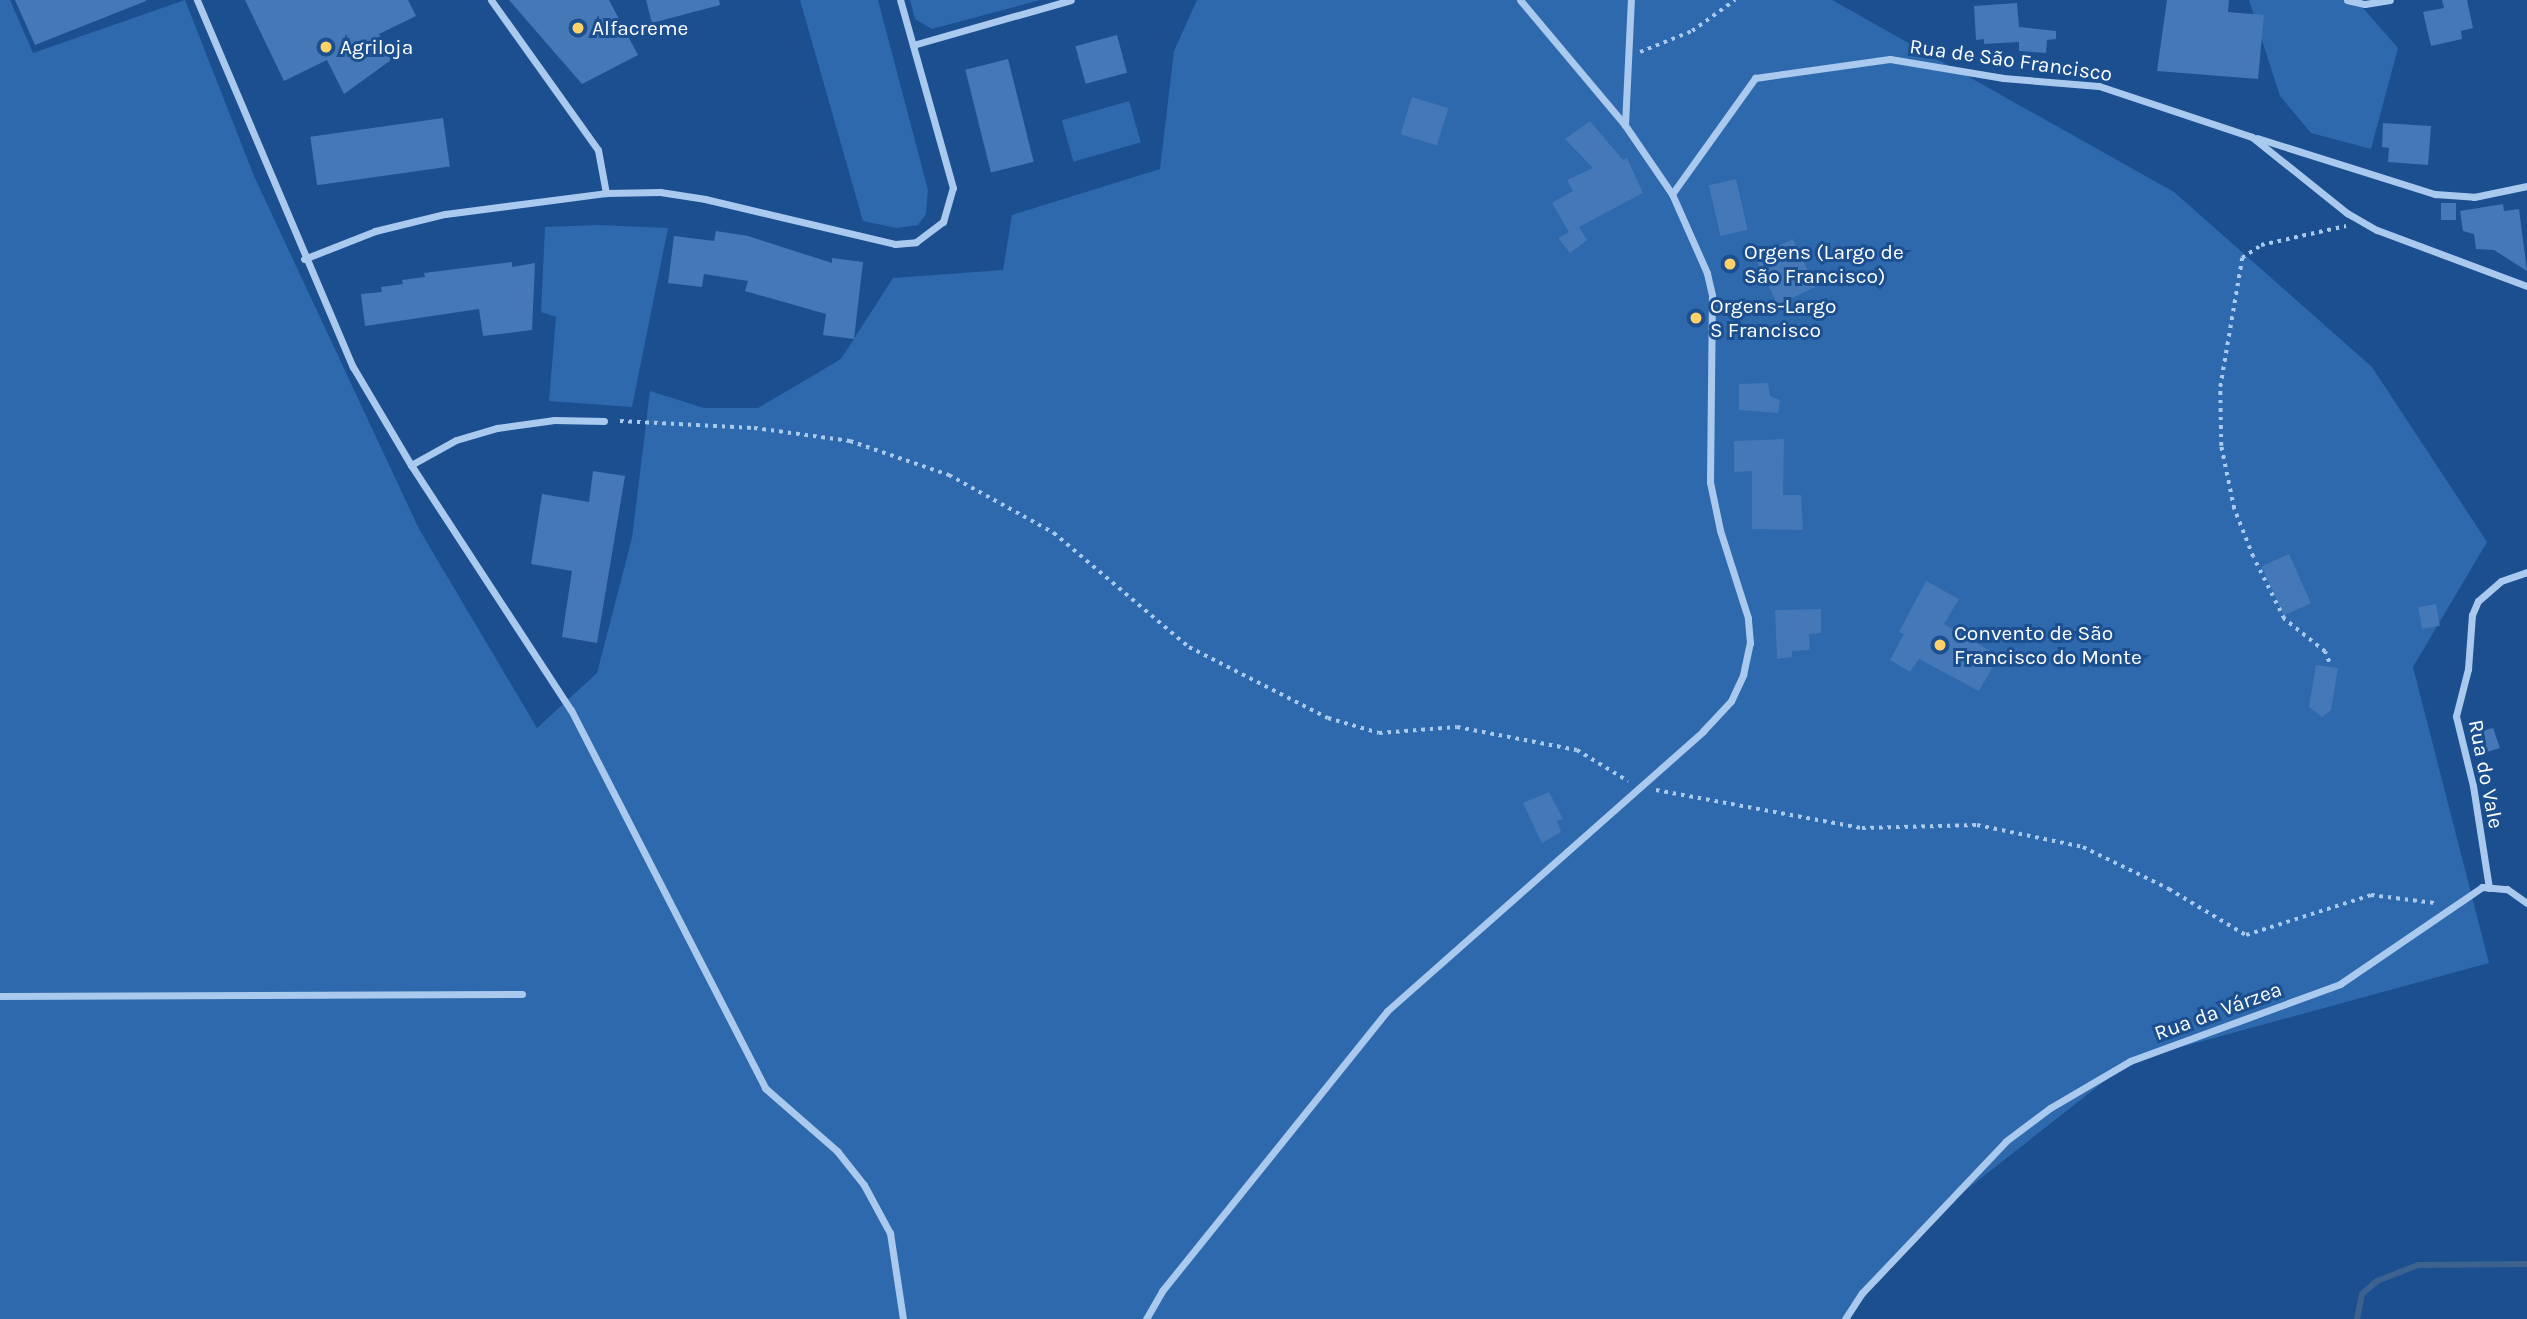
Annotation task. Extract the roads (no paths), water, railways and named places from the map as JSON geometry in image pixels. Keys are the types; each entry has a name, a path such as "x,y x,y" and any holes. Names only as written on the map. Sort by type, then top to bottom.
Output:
{"street":[{"path":"197,0 304,259 353,367 411,465 571,710 765,1088 837,1151 864,1185 890,1233 902,1319"},
{"path":"491,0 598,150 606,193"},
{"path":"304,259 375,231 445,214 606,193 660,192 705,199 895,244 916,242 943,222 953,188 900,0"},
{"path":"913,46 1071,0"},
{"path":"1146,1319 1162,1291 1387,1011 1642,786 1731,701 1750,643 1748,618 1720,530 1710,482 1712,295 1672,194 1625,125 1520,0"},
{"path":"1625,125 1631,53 1631,0"},
{"path":"2347,0 2365,4 2390,0"},
{"name":"Rua de São Francisco","path":"1672,194 1755,78 1890,59 2003,78 2099,86 2252,137 2361,220 2527,286"},
{"path":"2252,137 2435,194 2474,197 2527,186"},
{"path":"411,465 456,440 497,428 554,420 604,421"},
{"name":"Rua do Vale","path":"2488,888 2473,786 2456,716 2468,669 2472,615 2478,601 2501,581 2527,572"},
{"name":"Rua da Várzea","path":"1845,1319 1862,1293 2006,1141 2050,1108 2130,1061 2340,984 2482,887 2488,888"},
{"path":"2488,888 2507,889 2527,903"},
{"path":"0,996 522,994"}],"waterway":[{"path":"2357,1319 2362,1294 2377,1281 2418,1265 2527,1264"}],"place":[{"name":"Alfacreme","path":"578,28"},
{"name":"Agriloja","path":"326,47"},
{"name":"Orgens (Largo de São Francisco)","path":"1730,264"},
{"name":"Orgens-Largo S Francisco","path":"1696,318"},
{"name":"Convento de São Francisco do Monte","path":"1940,645"}]}
